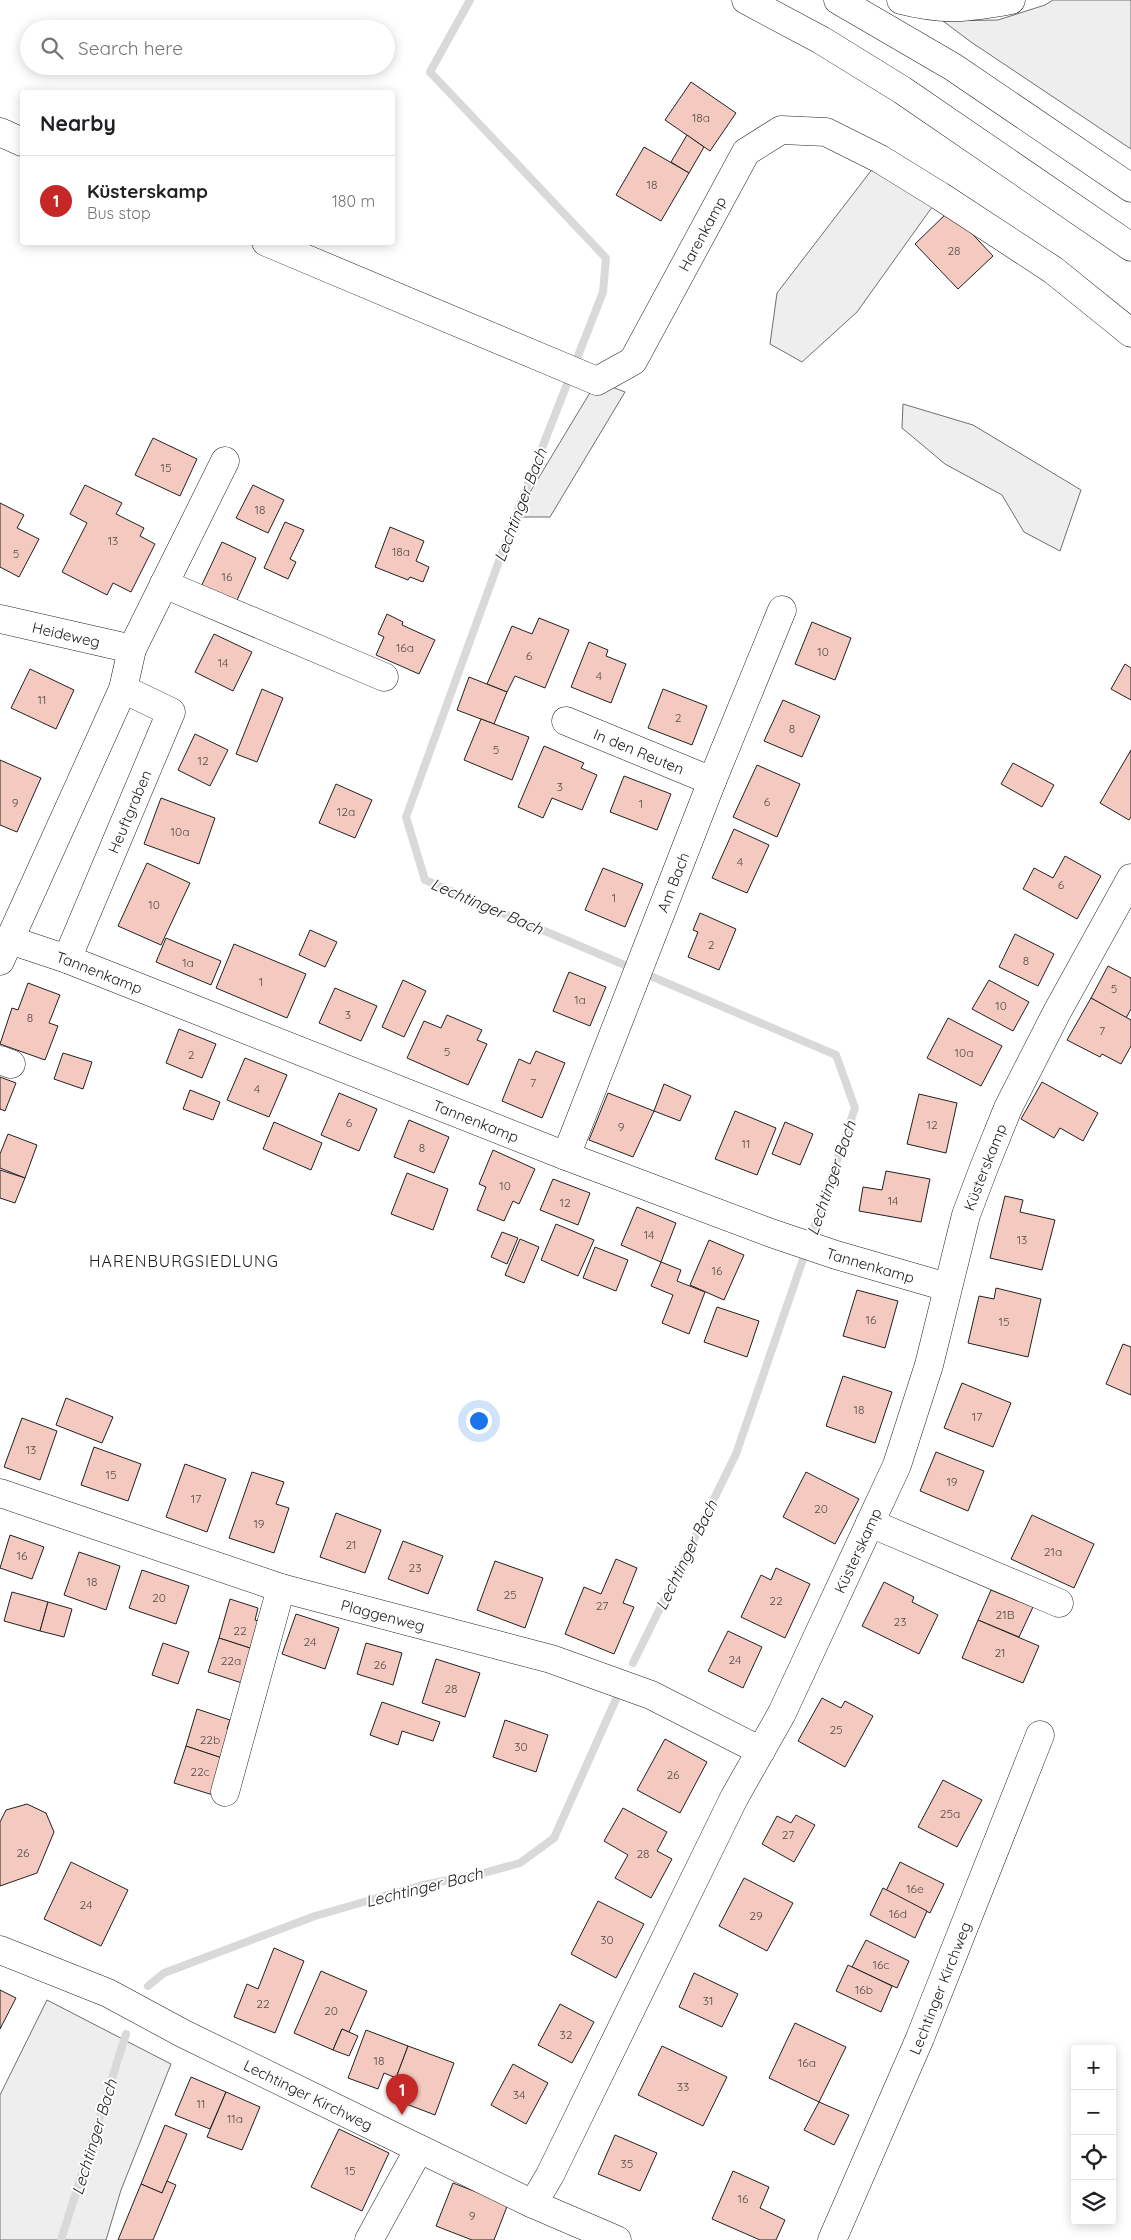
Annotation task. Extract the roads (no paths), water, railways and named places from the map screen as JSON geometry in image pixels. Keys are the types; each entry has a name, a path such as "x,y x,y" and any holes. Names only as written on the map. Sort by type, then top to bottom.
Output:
{"main road":[{"path":"746,0 821,40 902,90 1131,247"},
{"path":"838,0 953,68 1131,188"},
{"path":"901,0 928,7 972,8 1011,0"},
{"name":"Harenkamp","path":"273,245 597,381 633,361 746,152 781,130 826,132 880,159 1053,270 1131,333"},
{"path":"0,132 20,141"},
{"path":"5,951 123,689 132,648 225,461"},
{"path":"164,584 384,677"},
{"name":"Am Bach","path":"566,1156 712,781 782,610"},
{"name":"Heideweg","path":"0,619 132,648"},
{"name":"Heuftgraben","path":"67,960 171,712 123,689"},
{"name":"In den Reuten","path":"566,721 712,781"},
{"name":"Küsterskamp","path":"533,2204 550,2176 734,1798 782,1713 897,1465 929,1365 966,1216 1008,1108 1057,1012 1131,878"},
{"name":"Tannenkamp","path":"5,951 67,960 566,1156 836,1255 947,1288"},
{"name":"Plaggenweg","path":"0,1493 281,1588 551,1659 651,1695 761,1751"},
{"path":"870,1523 1059,1603"},
{"path":"225,1792 281,1588"},
{"name":"Lechtinger Kirchweg","path":"832,2240 920,2038 1040,1735"},
{"name":"Lechtinger Kirchweg","path":"0,1950 108,1993 184,2034 419,2149 533,2204 617,2240"},
{"path":"369,2240 419,2149"}],"waterway":[{"name":"Lechtinger Bach","path":"470,0 430,72 606,258 603,292 515,517 406,817 425,880 836,1055 855,1108 736,1454 633,1663"},
{"name":"Lechtinger Bach","path":"148,1986 164,1973 315,1916 423,1885 480,1874 520,1863 554,1838 617,1697"},
{"name":"Lechtinger Bach","path":"61,2240 126,2034"}],"place":[{"name":"Küsterskamp","path":"402,2115"}],"district":[{"name":"HARENBURGSIEDLUNG","path":"184,1261"}]}
